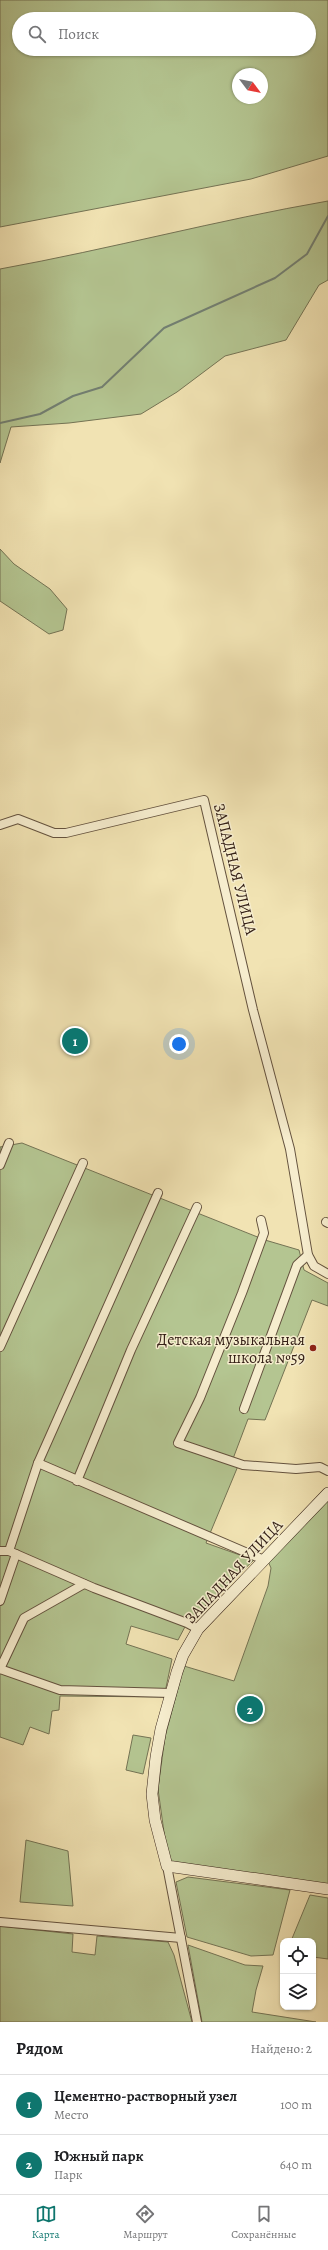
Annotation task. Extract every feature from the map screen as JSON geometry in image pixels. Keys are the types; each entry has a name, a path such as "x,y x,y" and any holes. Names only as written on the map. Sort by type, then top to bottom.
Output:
{"street":[{"name":"ЗАПАДНАЯ УЛИЦА","path":"0,825 18,819 54,833 66,834 204,800 253,1010 290,1149 308,1255"},
{"path":"0,1164 9,1143"},
{"path":"0,1347 84,1163"},
{"path":"0,1601 38,1463 158,1193"},
{"path":"77,1481 132,1350 197,1207"},
{"path":"261,1220 264,1233 242,1293 200,1398 178,1443 243,1465 296,1469 320,1467 328,1471"},
{"path":"244,1409 297,1265 308,1255 314,1266 328,1274"},
{"path":"38,1463 264,1560"},
{"name":"ЗАПАДНАЯ УЛИЦА","path":"167,1866 155,1820 152,1794 161,1729 183,1655 198,1629 328,1493"},
{"path":"0,1551 13,1553 84,1584 144,1606 187,1623 198,1629"},
{"path":"84,1584 24,1618 0,1669 60,1690 171,1693"},
{"path":"198,2022 167,1866 328,1889"},
{"path":"0,1922 181,1938"}],"green space":[{"path":"0,0 328,0 328,156 251,179 0,227"},
{"path":"328,201 328,280 319,285 286,340 225,356 177,392 141,414 69,423 11,427 0,463 0,269"},
{"path":"0,549 14,564 50,589 67,609 63,630 49,634 0,601"},
{"path":"22,1143 265,1240 299,1250 304,1270 328,1283 328,1306 312,1300 265,1420 248,1419 231,1464 238,1466 206,1543 254,1560 187,1623 178,1640 131,1626 126,1644 172,1659 164,1697 60,1696 59,1710 52,1711 49,1734 30,1727 23,1745 0,1737 0,1147"},
{"path":"328,1500 328,1885 168,1861 158,1789 165,1737 184,1666 234,1681 268,1586 271,1568 267,1559"},
{"path":"133,1735 151,1738 143,1774 126,1770"},
{"path":"26,1840 68,1851 73,1906 20,1902"},
{"path":"188,1877 290,1890 273,1955 251,1956 187,1937 176,1882"},
{"path":"310,1895 328,1898 328,1959 316,1957 316,1938 292,1938"},
{"path":"0,1926 73,1934 72,1952 95,1955 97,1936 168,1942 174,1955 192,2022 0,2022"},
{"path":"188,1945 245,1965 263,1966 256,1990 252,2012 316,2022 202,2022"}],"waterway":[{"path":"0,423 40,414 73,396 102,387 164,328 275,278 307,254 328,216"}],"place":[{"name":"Цементно-растворный узел","path":"75,1041"},
{"name":"Детская музыкальная школа №59","path":"313,1348"},
{"name":"Южный парк","path":"250,1709"}]}
